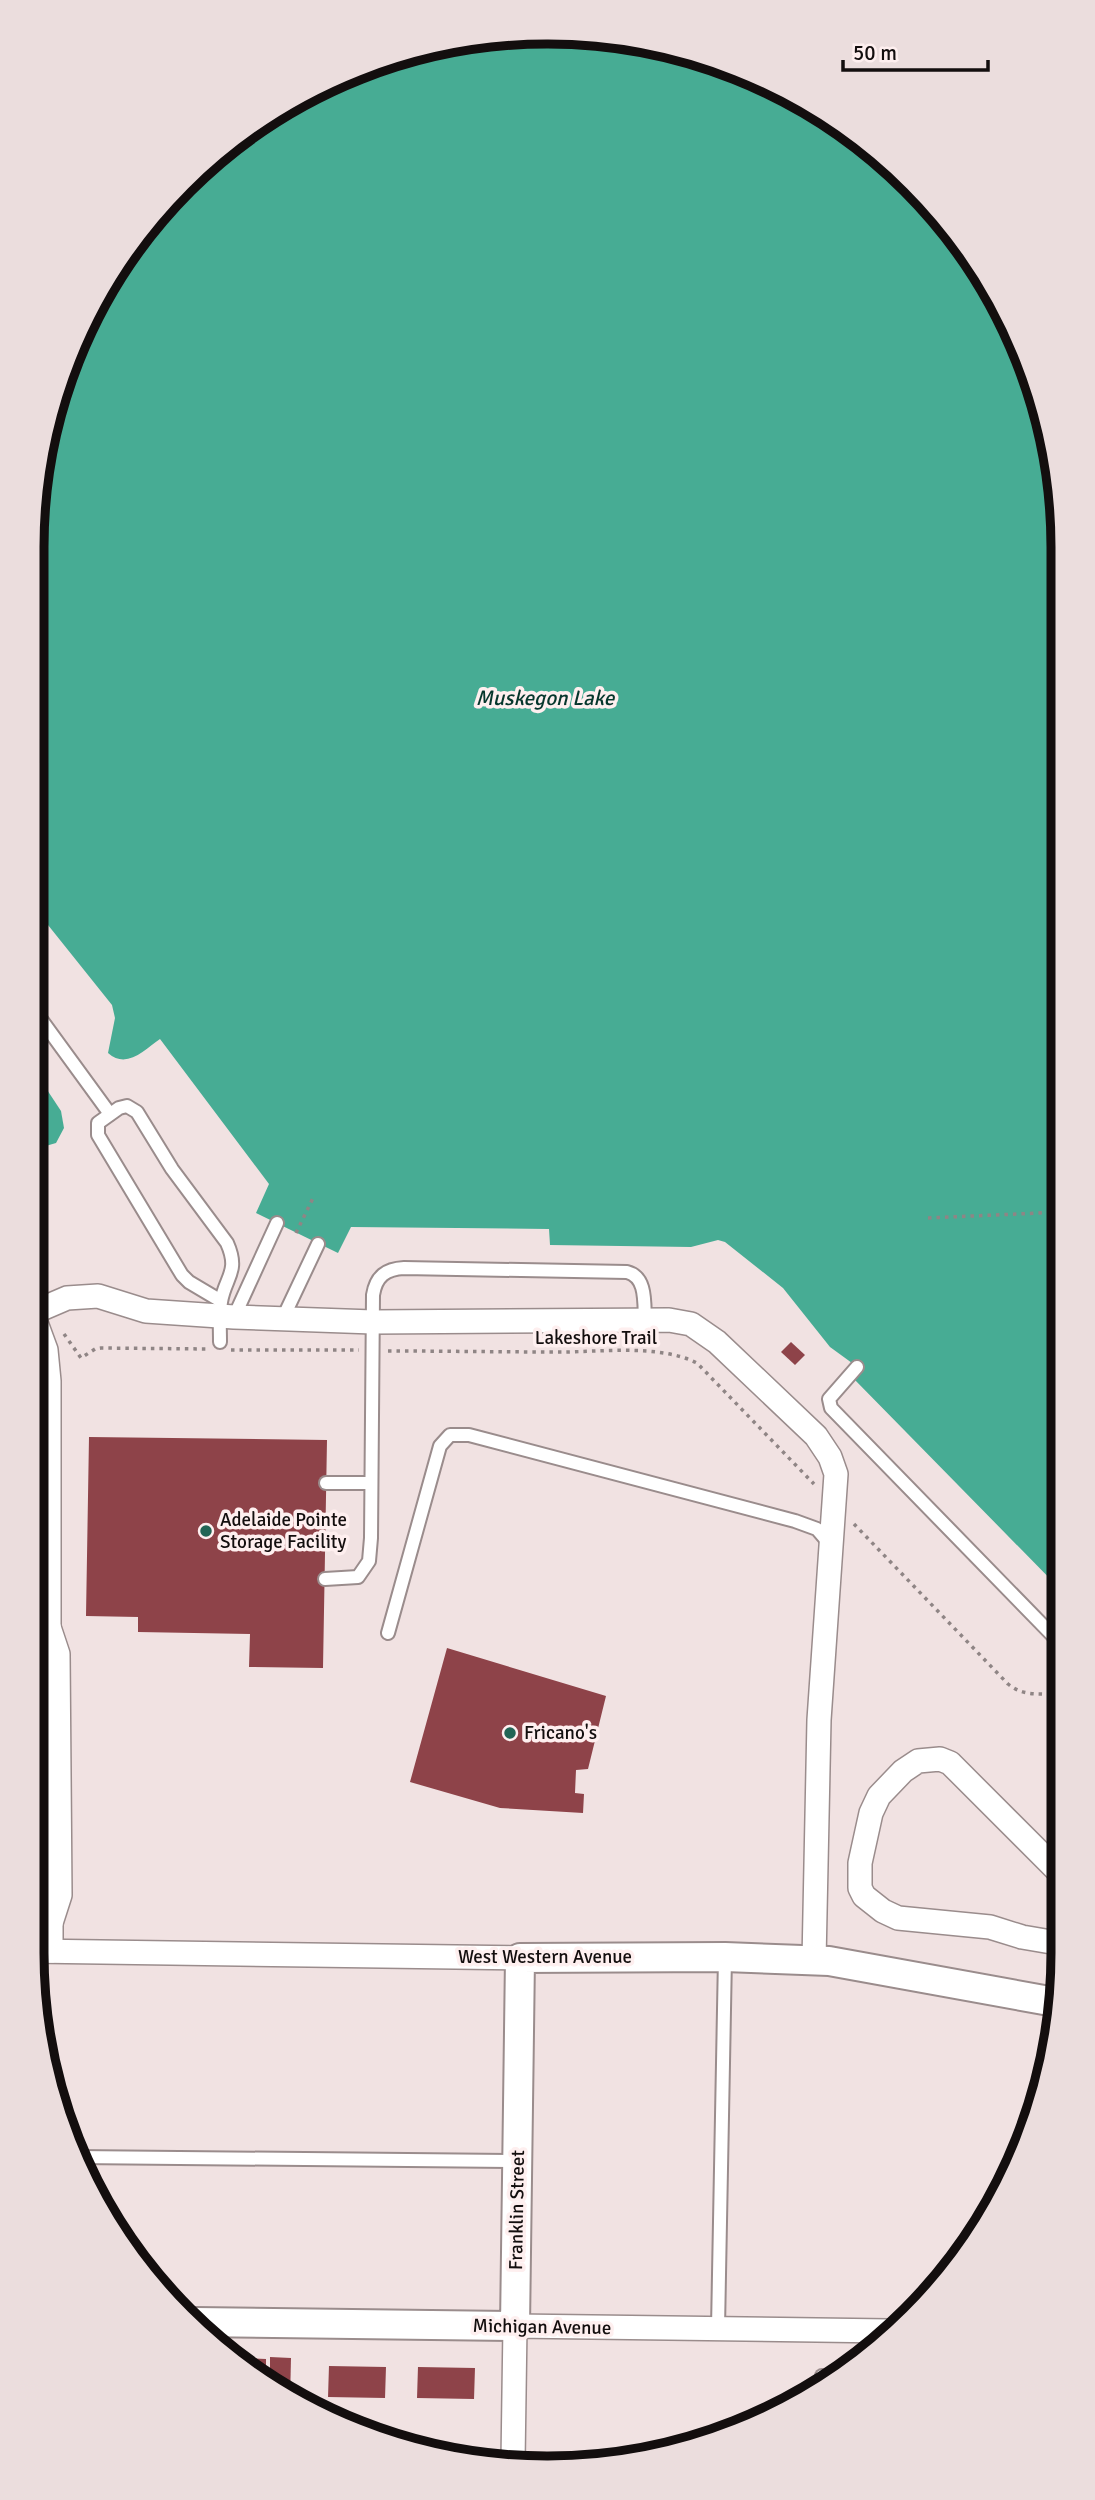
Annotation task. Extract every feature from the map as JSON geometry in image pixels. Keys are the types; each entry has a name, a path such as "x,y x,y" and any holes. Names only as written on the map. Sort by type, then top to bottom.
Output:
{"street":[{"path":"44,1307 66,1298 98,1296 146,1311 225,1311 283,1318 373,1322 681,1322 702,1331 717,1342 816,1436 834,1467 835,1505 820,1720 814,1961"},
{"path":"44,1348 48,1366 44,1482"},
{"path":"44,1612 49,1628 44,1644"},
{"path":"1051,1864 950,1763 940,1759 925,1760 910,1766 879,1796 872,1813 859,1873 860,1888 864,1896 891,1915 907,1920 990,1927 1051,1942"},
{"path":"44,1898 51,1923 44,1943"},
{"name":"West Western Avenue","path":"44,1951 520,1958 724,1957 829,1961 1049,2001"},
{"name":"Franklin Street","path":"513,2455 520,1958"},
{"name":"Michigan Avenue","path":"205,2322 880,2331"}],"lane":[{"path":"44,1023 110,1114"},
{"path":"220,1342 233,1271 227,1243 172,1169 137,1112 127,1106 110,1114 98,1123 98,1135 182,1275 225,1311"},
{"path":"225,1311 277,1223"},
{"path":"283,1318 317,1244"},
{"path":"325,1579 358,1577 367,1567 371,1538 375,1283 389,1270 404,1268 627,1272 641,1282 645,1321"},
{"path":"857,1367 829,1399 831,1408 1051,1634"},
{"path":"388,1633 440,1446 450,1435 469,1435 811,1526 823,1534 831,1546"},
{"path":"326,1483 371,1483"},
{"path":"718,2328 724,1957"},
{"path":"88,2157 517,2161"}],"path":[{"path":"296,1233 313,1196"},
{"path":"928,1218 1051,1212"},
{"name":"Lakeshore Trail","path":"44,1319 81,1358 95,1349 114,1347 627,1352 682,1355 697,1363 1008,1684 1024,1693 1051,1694"}],"water":[{"name":"Muskegon Lake","path":"548,44 646,53 709,70 740,82 799,111 827,129 854,148 904,191 947,241 984,296 999,325 1025,386 1042,449 1047,482 1051,548 1051,1580 854,1379 863,1371 830,1347 783,1288 725,1242 718,1240 691,1247 550,1245 549,1229 351,1227 338,1253 256,1213 269,1184 160,1039 129,1059 115,1058 108,1053 115,1018 112,1005 44,920 44,548 48,482 53,449 70,386 96,325 111,296 148,241 191,191 241,148 268,129 296,111 355,82 386,70 449,53"},
{"path":"44,1085 61,1111 64,1128 56,1143 44,1146"}],"building":[{"path":"791,1342 805,1355 795,1365 781,1352"},
{"name":"Adelaide Pointe Storage Facility","path":"89,1437 327,1440 323,1668 249,1667 250,1634 138,1632 138,1617 86,1616"},
{"name":"Fricano's","path":"447,1648 606,1696 588,1769 576,1770 575,1793 584,1794 583,1813 500,1808 410,1782"},
{"path":"270,2357 291,2358 290,2385 270,2372"},
{"path":"250,2358 266,2359 266,2370"},
{"path":"329,2366 386,2367 385,2398 328,2397"},
{"path":"418,2367 475,2368 474,2399 417,2398"}],"place":[{"name":"Adelaide Pointe Storage Facility","path":"206,1531"},
{"name":"Fricano's","path":"510,1733"}]}
